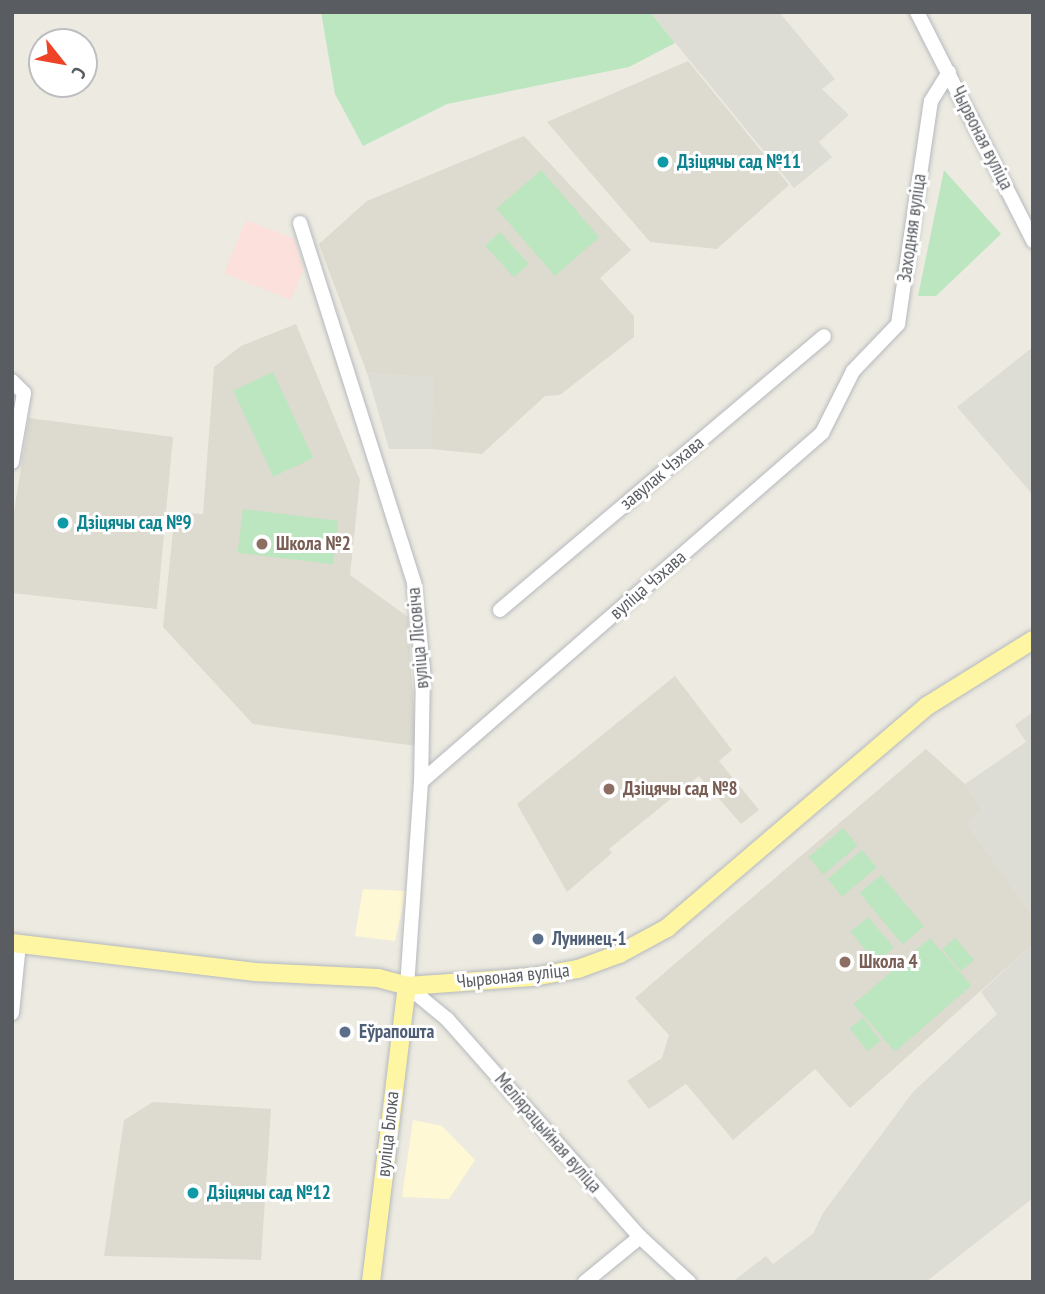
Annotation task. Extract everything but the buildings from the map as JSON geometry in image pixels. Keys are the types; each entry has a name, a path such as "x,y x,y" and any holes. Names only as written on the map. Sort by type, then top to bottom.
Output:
{"main road":[{"name":"Чырвоная вуліца","path":"16,944 255,972 378,978 407,986 556,973 609,958 644,942 708,895 927,706 1033,640"},
{"name":"вуліца Блока","path":"371,1282 407,986"}],"street":[{"name":"Чырвоная вуліца","path":"917,12 1033,241"},
{"name":"Заходняя вуліца","path":"853,371 898,324 931,101 949,72"},
{"name":"вуліца Лісовіча","path":"300,223 414,583 423,671 421,782 407,986"},
{"name":"завулак Чэхава","path":"500,610 824,336"},
{"name":"вуліца Чэхава","path":"421,782 822,433 853,371"},
{"path":"12,381 23,393 12,462"},
{"path":"12,1013 16,944"},
{"name":"Меліярацыйная вуліца","path":"407,986 447,1019 640,1237 689,1282"},
{"path":"585,1282 640,1237"}],"shaded area":[{"path":"650,12 779,12 835,79 822,89 849,115 819,142 832,157 794,188"},
{"path":"688,61 789,185 717,249 650,242 547,122"},
{"path":"524,136 631,250 600,278 634,316 634,337 560,395 545,396 482,454 431,449 435,378 367,373 319,244 367,201"},
{"path":"246,220 295,239 303,271 291,300 224,273"},
{"name":"Школа №2","path":"296,324 360,480 350,575 408,617 416,746 253,724 163,627 175,512 203,514 214,367 241,346"},
{"path":"1033,347 1033,495 957,407"},
{"path":"367,373 436,378 431,449 389,449"},
{"path":"29,418 173,437 157,609 12,593 12,524"},
{"name":"Дзіцячы сад №8","path":"675,676 732,750 719,761 759,810 741,824 699,776 609,849 612,853 567,892 517,804"},
{"path":"1033,712 1033,916 966,823 982,810 965,784 1026,742 1015,725"},
{"name":"Школа 4","path":"926,749 965,784 982,810 966,823 1033,916 1033,944 850,1108 815,1069 733,1140 686,1084 649,1109 627,1081 662,1058 669,1035 635,998"},
{"path":"363,889 406,891 395,941 355,936"},
{"path":"1033,944 1033,1198 926,1282 732,1282 766,1256 773,1264 813,1234 823,1213 913,1092 997,1014 981,992"},
{"path":"153,1102 271,1109 261,1260 104,1256 124,1120"},
{"path":"413,1120 442,1126 475,1160 449,1199 402,1197"}],"green space":[{"path":"321,12 650,12 675,43 629,67 447,104 363,146 335,94"},
{"path":"541,170 599,237 555,276 496,209"},
{"path":"944,170 1001,234 936,296 918,296"},
{"path":"500,232 529,264 514,277 485,245"},
{"path":"273,372 313,458 273,477 233,391"},
{"path":"243,509 338,521 333,564 238,553"},
{"path":"843,828 858,846 823,875 809,857"},
{"path":"862,850 877,868 842,897 828,879"},
{"path":"881,875 924,926 903,944 860,893"},
{"path":"868,917 894,948 876,962 850,932"},
{"path":"930,938 971,986 895,1052 854,1004"},
{"path":"955,938 974,960 961,971 942,949"},
{"path":"863,1018 881,1041 867,1051 850,1028"}],"place":[{"name":"Дзіцячы сад №11","path":"663,162"},
{"name":"Дзіцячы сад №9","path":"63,523"},
{"name":"Школа №2","path":"262,544"},
{"name":"Дзіцячы сад №8","path":"609,789"},
{"name":"Лунинец-1","path":"538,939"},
{"name":"Школа 4","path":"845,962"},
{"name":"Еўрапошта","path":"345,1032"},
{"name":"Дзіцячы сад №12","path":"193,1193"}]}
